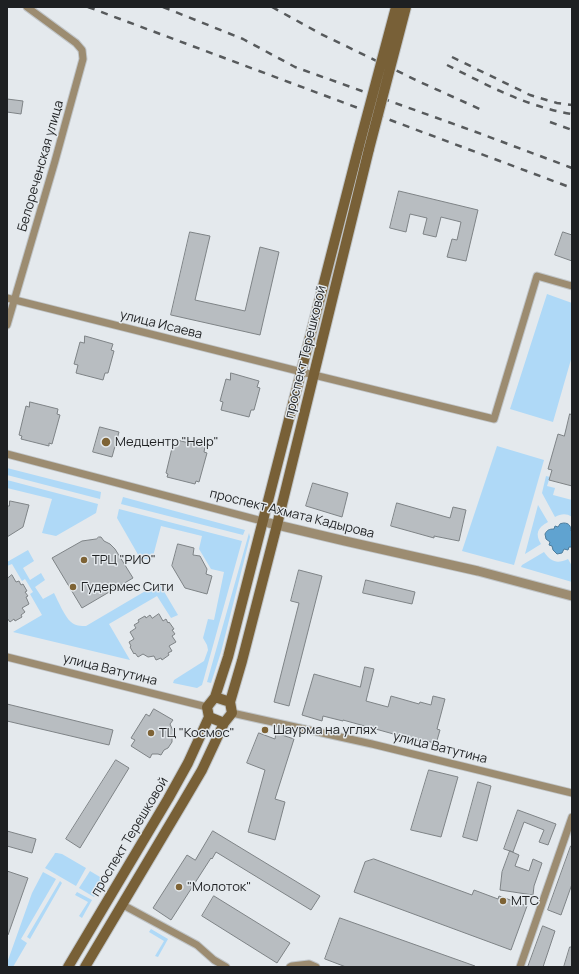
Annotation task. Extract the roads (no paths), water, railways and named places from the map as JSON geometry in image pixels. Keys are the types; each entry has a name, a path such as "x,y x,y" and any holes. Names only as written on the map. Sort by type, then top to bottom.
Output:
{"main road":[{"name":"проспект Терешковой","path":"215,697 270,523 364,148 396,7"},
{"name":"проспект Терешковой","path":"364,148 406,7"},
{"name":"проспект Терешковой","path":"230,702 242,662 270,523 308,374"},
{"path":"86,967 198,776 224,723 232,712 230,702 215,697 206,706 209,717 224,723"},
{"name":"проспект Терешковой","path":"68,967 168,799 188,763 209,717"}],"street":[{"name":"Белореченская улица","path":"7,325 11,299 55,161 83,59 82,50 76,43 27,7"},
{"name":"улица Исаева","path":"11,299 494,419 537,276 572,286"},
{"name":"проспект Ахмата Кадырова","path":"7,454 270,523 478,571 572,596"},
{"name":"улица Ватутина","path":"7,657 206,706"},
{"name":"улица Ватутина","path":"232,712 372,744 572,793"},
{"path":"520,967 572,818"},
{"path":"123,905 196,945 214,960 226,967"},
{"path":"290,967 309,964 316,967"}],"railway":[{"path":"88,7 572,188"},
{"path":"163,7 243,39 295,67 572,168"},
{"path":"272,7 321,34 482,110"},
{"path":"452,57 530,95 557,103 572,105"},
{"path":"447,65 523,101 555,111 572,114"},
{"path":"550,122 572,130"}],"place":[{"name":"Медцентр \"Help\"","path":"106,442"},
{"name":"ТРЦ \"РИО\"","path":"84,560"},
{"name":"Гудермес Сити","path":"73,587"},
{"name":"Шаурма на углях","path":"265,730"},
{"name":"ТЦ \"Космос\"","path":"151,733"},
{"name":"\"Молоток\"","path":"179,887"},
{"name":"МТС","path":"503,901"}]}
